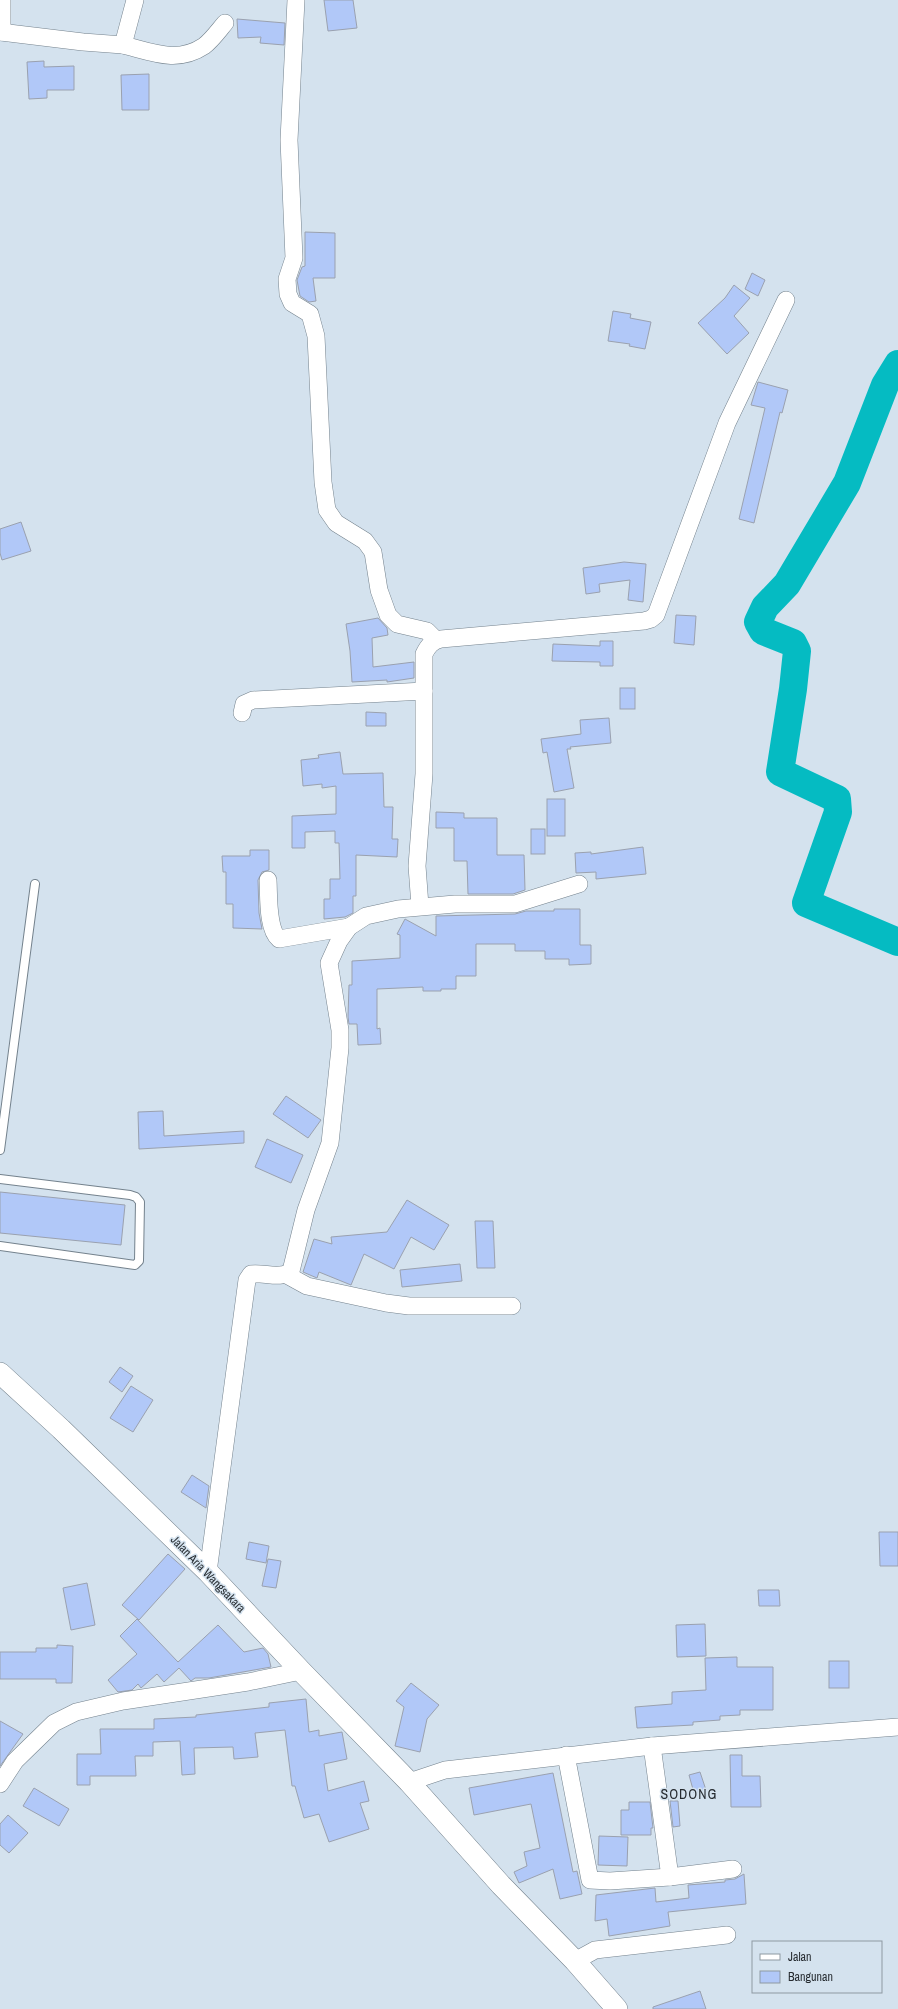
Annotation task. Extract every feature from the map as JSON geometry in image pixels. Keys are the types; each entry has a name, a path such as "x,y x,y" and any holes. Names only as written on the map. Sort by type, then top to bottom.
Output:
{"street":[{"path":"2,0 1,32 83,42 123,45 171,57 189,53 205,45 226,23"},
{"path":"123,45 135,0"},
{"path":"296,0 289,140 294,258 287,279 288,294 292,303 310,314 316,336 323,482 327,510 336,523 365,541 373,552 379,590 388,615 397,624 427,631 436,640"},
{"path":"420,906 417,866 424,774 424,654 427,647 436,640 644,621 651,619 656,615 727,423 786,300"},
{"path":"242,713 244,704 252,700 424,691"},
{"path":"268,880 271,923 274,935 279,939 349,927 366,916 420,906 515,904 579,884"},
{"path":"287,1275 292,1271 306,1210 330,1143 340,1048 340,1030 329,963 349,927"},
{"path":"208,1572 247,1280 251,1274 287,1275 307,1286 409,1306 512,1306"},
{"name":"Jalan Aria Wangsakara","path":"0,1373 61,1429 208,1572 300,1671 409,1782 501,1885 575,1961 617,2009"},
{"path":"0,1784 15,1761 54,1723 76,1712 123,1701 248,1682 300,1671"},
{"path":"409,1782 445,1770 652,1746 898,1727"},
{"path":"652,1746 670,1877"},
{"path":"566,1756 590,1880 610,1881 670,1877 733,1869"},
{"path":"575,1961 595,1950 727,1936"}],"lane":[{"path":"0,1150 34,884"},
{"path":"0,1179 130,1196 136,1197 140,1202 139,1261 135,1265 0,1246"}],"building":[{"path":"324,0 353,0 357,28 328,31"},
{"path":"237,19 285,23 284,45 260,43 261,37 238,38"},
{"path":"44,61 44,67 74,66 74,90 47,90 47,98 29,99 27,62"},
{"path":"149,74 149,110 122,110 121,75"},
{"path":"305,232 335,233 335,278 313,278 316,301 309,302 300,296 297,280 302,267 305,266"},
{"path":"752,273 765,280 758,296 745,289"},
{"path":"734,285 750,298 734,316 749,333 727,354 698,323 725,298"},
{"path":"613,311 631,314 630,318 651,322 645,349 629,346 630,344 608,341"},
{"path":"758,382 788,390 782,413 780,412 754,523 739,519 765,408 751,405"},
{"path":"21,522 31,551 2,560 0,553 0,529"},
{"path":"624,562 646,564 643,602 628,600 630,580 599,584 600,592 586,594 583,568"},
{"path":"676,615 696,616 694,645 674,643"},
{"path":"378,618 387,628 388,635 372,638 373,667 414,662 414,678 387,682 387,680 352,682 350,651 346,624"},
{"path":"600,641 613,641 613,666 600,666 600,662 552,661 553,644 600,646"},
{"path":"620,688 635,688 635,709 620,709"},
{"path":"366,712 386,713 386,726 366,726"},
{"path":"609,718 611,743 570,747 571,749 567,749 574,788 554,792 547,752 543,753 541,739 581,734 580,720"},
{"path":"340,752 343,774 383,773 384,807 393,807 392,839 398,839 397,857 356,855 356,896 353,896 353,913 345,917 324,919 324,899 330,899 330,879 340,879 339,843 335,843 335,831 305,832 305,848 292,848 292,816 336,814 336,786 322,788 322,784 303,786 301,760 319,758 318,755"},
{"path":"547,799 565,799 565,836 547,836"},
{"path":"436,812 464,813 464,818 497,818 497,855 524,855 525,890 513,894 468,894 467,861 454,861 454,828 436,828"},
{"path":"531,829 545,829 545,854 531,854"},
{"path":"643,847 646,874 596,879 596,872 576,873 575,853 591,852 591,854"},
{"path":"250,850 269,850 269,870 262,872 258,880 259,913 262,929 233,928 233,904 226,904 226,872 223,872 222,856 250,856"},
{"path":"554,909 580,909 580,945 591,945 591,964 569,965 569,959 545,959 545,951 515,951 515,944 476,944 476,976 456,976 456,989 423,991 423,987 377,989 377,1029 380,1028 381,1044 358,1045 357,1024 349,1024 348,1017 349,985 352,985 352,961 400,958 400,935 397,934 405,919 436,936 436,916 515,914 526,911 554,911"},
{"path":"286,1096 321,1120 308,1138 273,1114"},
{"path":"163,1111 164,1136 244,1131 244,1143 139,1149 138,1112"},
{"path":"267,1139 303,1155 291,1183 255,1167"},
{"path":"0,1192 125,1205 121,1245 0,1233"},
{"path":"407,1200 449,1225 434,1250 411,1237 394,1269 364,1254 351,1285 319,1272 317,1278 303,1272 314,1239 332,1244 331,1237 387,1232"},
{"path":"475,1221 493,1221 495,1268 477,1268"},
{"path":"460,1264 462,1281 402,1287 400,1270"},
{"path":"120,1367 133,1376 122,1392 109,1382"},
{"path":"131,1386 153,1400 133,1432 110,1418"},
{"path":"192,1475 209,1486 206,1508 181,1492"},
{"path":"879,1532 898,1532 898,1566 880,1566"},
{"path":"249,1542 269,1546 266,1563 246,1559"},
{"path":"168,1554 185,1569 139,1620 122,1605"},
{"path":"268,1559 281,1561 276,1588 262,1586"},
{"path":"87,1583 95,1625 71,1630 63,1588"},
{"path":"758,1590 779,1590 780,1606 759,1606"},
{"path":"137,1619 178,1662 218,1625 244,1652 263,1648 268,1654 271,1667 209,1678 195,1678 191,1681 179,1668 164,1682 157,1674 141,1688 138,1684 132,1690 118,1692 108,1680 137,1654 120,1636"},
{"path":"705,1624 706,1656 677,1657 676,1625"},
{"path":"57,1645 73,1646 72,1683 56,1683 56,1679 0,1679 0,1652 36,1652 36,1648 57,1648"},
{"path":"737,1657 737,1667 773,1667 773,1710 740,1710 740,1715 720,1716 720,1720 693,1722 693,1725 637,1728 635,1707 672,1704 672,1692 706,1690 705,1658"},
{"path":"829,1661 849,1661 849,1688 829,1688"},
{"path":"411,1683 439,1705 427,1719 420,1752 395,1746 404,1707 396,1701"},
{"path":"306,1699 309,1732 319,1730 319,1736 342,1732 347,1759 324,1764 328,1791 364,1781 369,1801 360,1803 369,1829 329,1842 319,1814 304,1818 295,1786 292,1786 285,1730 255,1733 258,1757 234,1759 233,1747 194,1748 195,1774 182,1775 180,1741 153,1742 153,1756 135,1756 136,1776 90,1776 90,1785 77,1785 77,1754 101,1754 100,1729 154,1729 154,1719 196,1717 196,1715 269,1707 269,1703"},
{"path":"0,1721 23,1734 0,1766"},
{"path":"730,1755 742,1755 742,1776 760,1776 761,1807 731,1807"},
{"path":"700,1772 706,1790 694,1793 689,1775"},
{"path":"553,1773 573,1872 577,1871 582,1894 560,1899 553,1869 519,1883 514,1872 527,1866 524,1852 540,1848 531,1804 474,1815 469,1788"},
{"path":"34,1788 69,1809 59,1826 23,1806"},
{"path":"670,1801 678,1801 680,1826 673,1827"},
{"path":"629,1802 650,1802 653,1828 651,1828 651,1835 621,1835 621,1810 629,1810"},
{"path":"8,1815 28,1833 9,1853 0,1845 0,1824"},
{"path":"599,1836 628,1837 627,1866 598,1865"},
{"path":"744,1874 746,1904 668,1912 670,1926 609,1936 607,1919 595,1921 596,1895 655,1888 656,1902 689,1898 688,1885 725,1882 725,1880 735,1879"},
{"path":"700,1991 706,2009 653,2009 653,2007"}],"waterway":[{"path":"898,364 885,385 847,483 787,584 765,607 758,622 763,631 793,643 797,651 793,689 780,772 837,799 838,812 806,903 898,942"}],"district":[{"name":"SODONG","path":"689,1794"}]}
